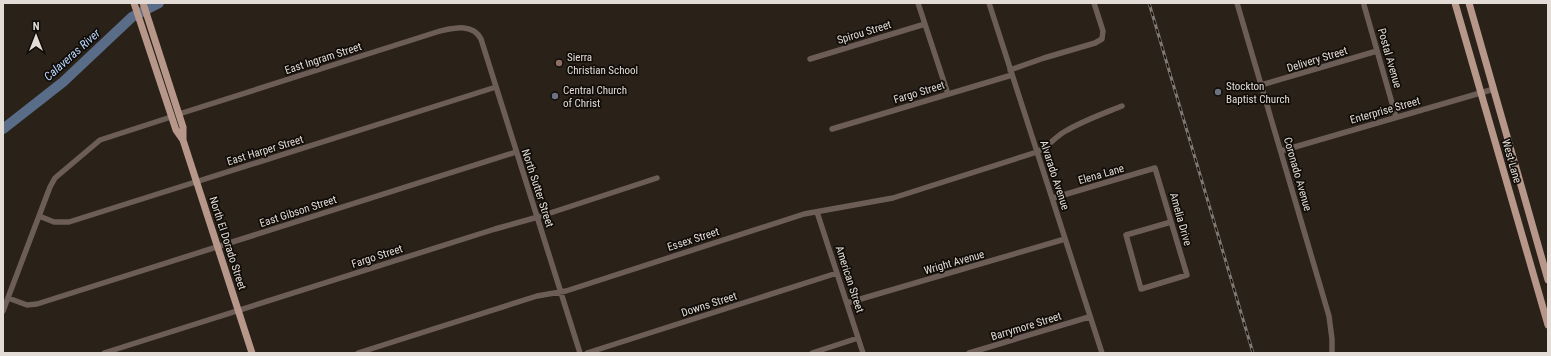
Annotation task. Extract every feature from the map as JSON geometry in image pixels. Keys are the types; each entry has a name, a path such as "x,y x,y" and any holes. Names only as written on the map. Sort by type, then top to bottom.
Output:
{"main road":[{"name":"North El Dorado Street","path":"134,3 171,117 176,130 183,140 252,353"},
{"name":"North El Dorado Street","path":"143,3 183,126 183,140"},
{"name":"West Lane","path":"1455,3 1480,93 1546,306 1548,325"},
{"name":"West Lane","path":"1468,5 1494,89 1548,280"}],"street":[{"path":"918,3 948,94"},
{"name":"Alvarado Avenue","path":"989,3 1053,198 1089,317 1102,353"},
{"name":"Fargo Street","path":"832,129 948,94 1011,73 1044,58 1096,43 1102,39 1103,31 1094,3"},
{"name":"Coronado Avenue","path":"1237,3 1329,316 1332,353"},
{"name":"Postal Avenue","path":"1364,5 1396,117"},
{"name":"Spirou Street","path":"810,59 925,24"},
{"name":"East Ingram Street","path":"179,114 440,31 466,28 475,30"},
{"name":"North Sutter Street","path":"475,30 480,38 496,87 580,353"},
{"name":"Delivery Street","path":"1261,85 1378,51"},
{"name":"East Harper Street","path":"39,216 54,222 69,222 496,87"},
{"name":"Enterprise Street","path":"1281,151 1494,89"},
{"name":"Essex Street","path":"358,353 537,296 560,292 788,219 893,198 1037,152 1047,147 1063,132 1091,118 1122,106"},
{"path":"3,311 52,183 63,171 100,140 171,117"},
{"name":"East Gibson Street","path":"8,298 20,303 34,305 516,152"},
{"name":"Elena Lane","path":"1053,198 1155,168"},
{"name":"Amelia Drive","path":"1155,168 1187,275 1142,289 1126,235 1171,222"},
{"name":"Fargo Street","path":"104,353 488,231 538,217 657,178"},
{"name":"American Street","path":"817,212 863,353"},
{"name":"Wright Avenue","path":"847,303 1066,239"},
{"name":"Downs Street","path":"587,353 837,273"},
{"name":"Barrymore Street","path":"969,353 1089,317"},
{"path":"812,353 858,338"}],"waterway":[{"name":"Calaveras River","path":"3,129 63,82 132,17 159,3"}],"railway":[{"path":"1149,3 1253,353"}],"place":[{"name":"Sierra Christian School","path":"559,63"},
{"name":"Stockton Baptist Church","path":"1218,92"},
{"name":"Central Church of Christ","path":"555,96"}]}
